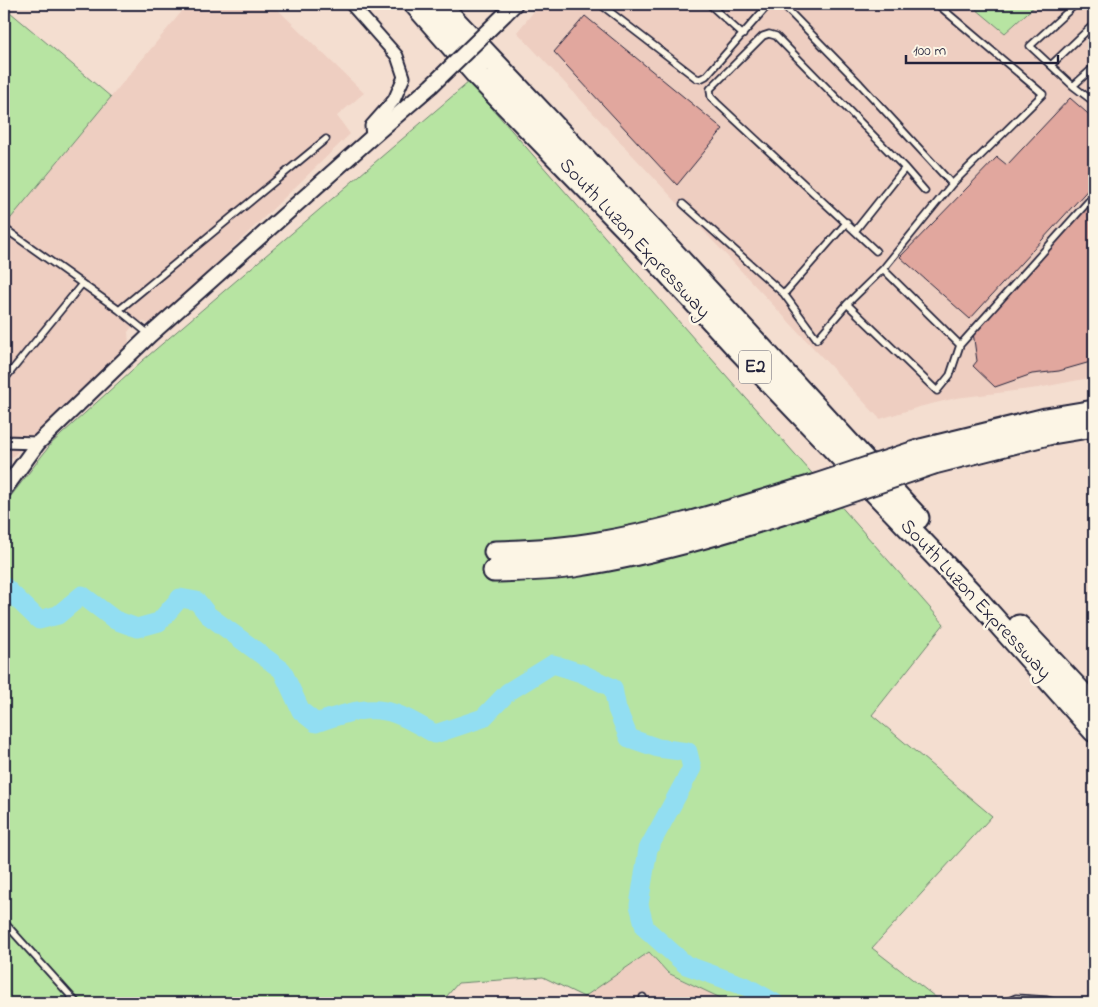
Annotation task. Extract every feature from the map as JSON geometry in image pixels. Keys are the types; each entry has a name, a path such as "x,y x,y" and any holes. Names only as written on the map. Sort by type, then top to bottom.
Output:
{"highway":[{"name":"South Luzon Expressway","path":"415,4 479,77 642,245 738,349 967,589 1094,731"},
{"name":"South Luzon Expressway","path":"439,4 1094,706"},
{"path":"495,562 572,566 622,558 735,529 822,492 1046,419 1094,411"},
{"path":"928,457 1094,426"}],"street":[{"path":"351,4 397,56 404,77 394,100 372,126 372,137"},
{"path":"4,490 38,443 150,335 431,86 510,9"},
{"path":"4,442 38,443"}],"lane":[{"path":"600,4 696,78 700,79 706,76 770,4"},
{"path":"709,4 743,35"},
{"path":"782,4 860,84 952,184"},
{"path":"682,204 784,294 817,339 847,304 883,268 952,184 1043,94 937,4"},
{"path":"1076,4 1030,46 1094,102"},
{"path":"1051,65 1094,24"},
{"path":"876,251 847,222 768,152 712,96 710,89 763,36 769,34 776,36 905,168 925,191"},
{"path":"1074,86 1094,67"},
{"path":"119,310 326,138"},
{"path":"855,231 905,168"},
{"path":"847,304 937,391 950,375 960,345 1094,195"},
{"path":"784,294 847,222"},
{"path":"4,228 119,310 150,335"},
{"path":"883,268 960,345"},
{"path":"4,380 82,284"},
{"path":"4,922 76,1003"},
{"path":"642,997 646,1003"},
{"path":"1004,1003 1016,998 1047,1000 1059,1003"}],"shaded area":[{"path":"188,4 272,4 364,93 337,116 350,134 153,325 137,320 128,332 129,344 4,465 4,226"},
{"path":"540,4 970,4 1005,33 1037,4 1094,4 1094,377 1038,388 956,398 880,419 517,32"},
{"path":"649,952 668,974 731,1003 575,1003"}],"green space":[{"path":"970,4 1037,4 1005,33"},
{"path":"4,7 111,97 6,224 4,222"},
{"path":"469,82 944,624 872,715 992,816 872,948 943,1003 731,1003 668,973 649,952 584,997 543,977 458,983 441,1003 4,1003 4,505 51,444 142,361"}],"building":[{"path":"585,16 723,129 677,185 554,52"},
{"path":"1070,98 1094,119 1094,183 970,319 900,257 997,157 1007,165"},
{"path":"1094,200 1094,361 1059,371 1032,374 995,387 973,366 977,361 973,332"}],"waterway":[{"path":"4,586 39,620 58,615 82,595 115,620 137,628 159,622 180,598 197,601 208,615 282,670 301,711 316,723 356,711 376,710 401,716 435,734 483,718 508,692 553,664 581,673 613,688 617,709 629,738 658,748 688,752 692,768 648,849 639,905 645,928 686,965 747,987 775,1003"}]}
